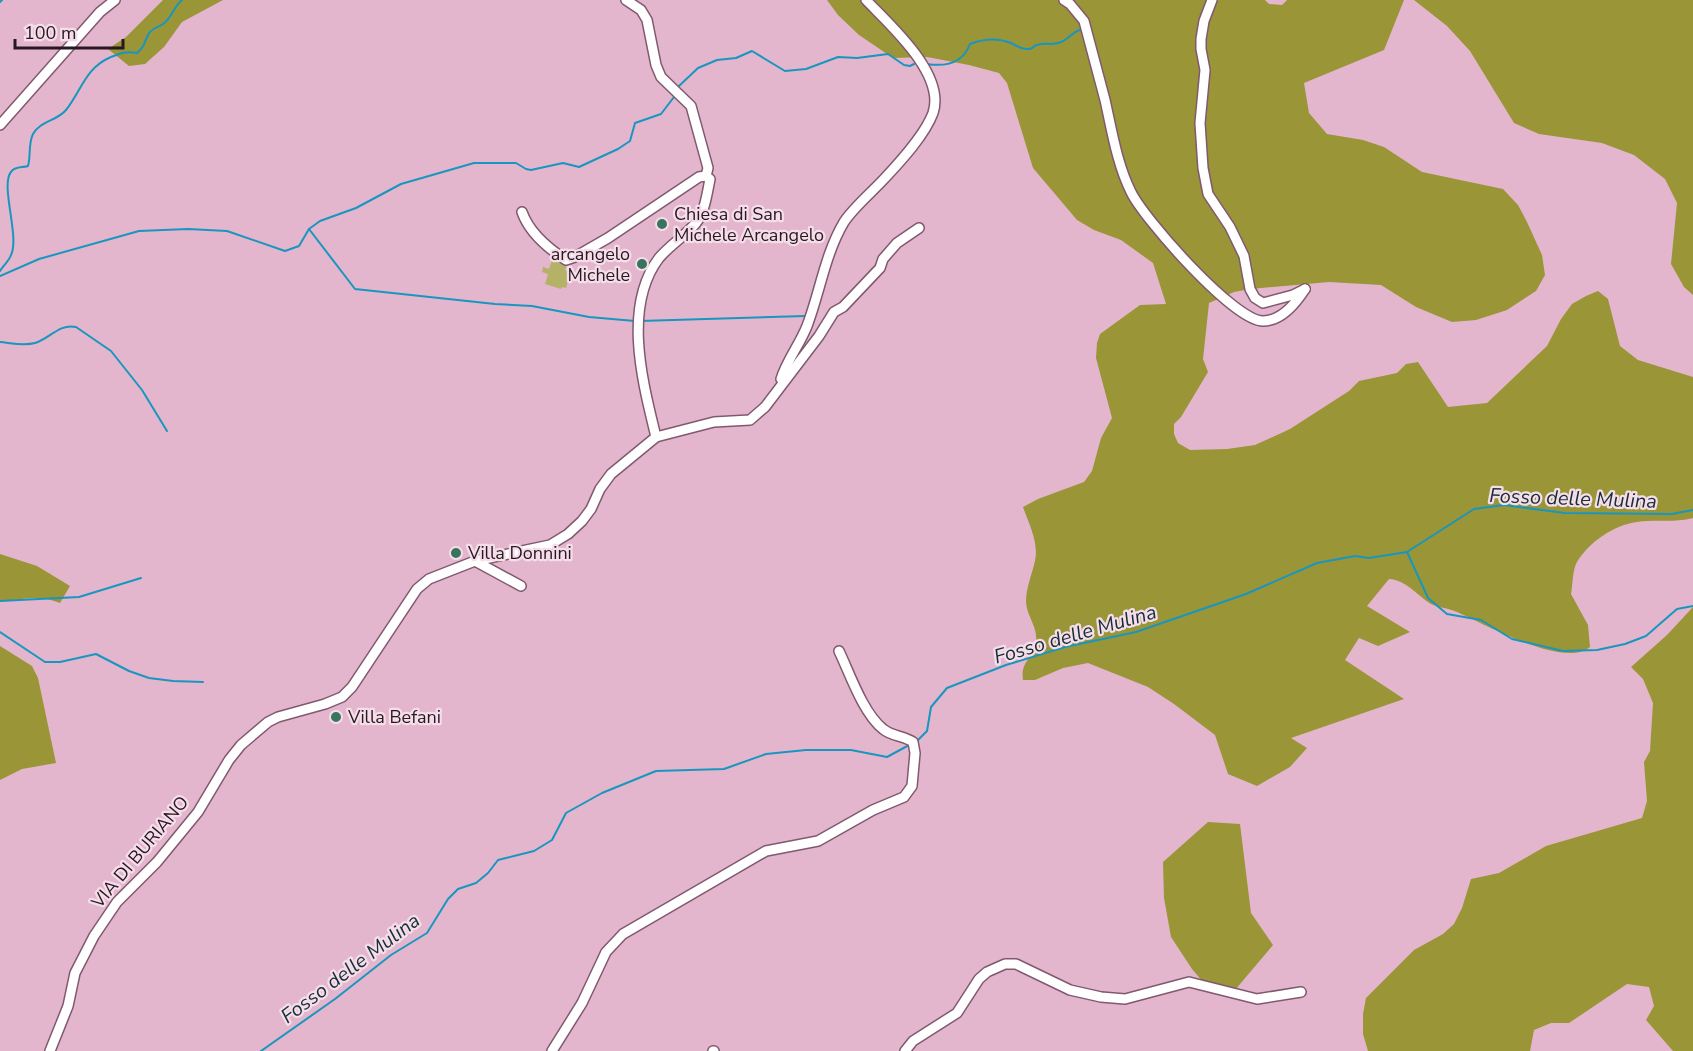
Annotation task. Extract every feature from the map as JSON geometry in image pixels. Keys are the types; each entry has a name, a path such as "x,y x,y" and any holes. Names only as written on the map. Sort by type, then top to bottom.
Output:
{"street":[{"path":"0,126 100,12 115,0"},
{"path":"626,0 640,10 647,20 656,65 661,77 691,106 708,168 706,176"},
{"path":"778,387 783,371 806,329 830,253 844,221 901,159 924,129 933,112 934,93 927,71 916,51 866,0"},
{"path":"1064,0 1084,21 1123,173 1143,213 1205,280 1245,314 1262,321 1276,318 1291,308 1305,289 1263,303 1255,298 1250,289 1244,256 1221,210 1208,194 1201,152 1200,123 1205,70 1201,49 1204,21 1212,0"},
{"path":"522,212 525,220 543,243 566,260 608,238 699,177 706,176"},
{"path":"656,437 641,374 638,337 646,279 660,257 697,222 706,200 710,179 706,176"},
{"path":"778,387 819,336 834,312 843,307 880,268 883,259 897,243 919,228"},
{"name":"VIA DI BURIANO","path":"51,1051 68,1006 75,973 94,936 117,902 158,862 198,812 241,745 268,722 342,697 352,687 417,589 429,579 475,561 550,545 582,522 611,474 656,437 714,422 750,420 765,407 778,387"},
{"path":"475,561 521,586"},
{"path":"552,1051 582,1003 606,952 623,934 766,851 818,841 853,820 904,797 908,792 912,786 913,742 907,737 884,730 878,724 861,699 839,651"},
{"path":"905,1051 913,1041 957,1013 978,980 987,972 1005,964 1017,964 1070,990 1101,997 1125,999 1189,982 1257,999 1301,992"}],"shaded area":[{"path":"163,0 223,0 182,22 164,47 145,64 129,66 108,49 126,37"},
{"path":"827,0 1265,0 1269,4 1282,5 1287,0 1404,0 1384,50 1304,83 1309,113 1327,134 1363,140 1384,147 1422,172 1503,189 1518,205 1527,222 1542,255 1545,275 1536,291 1507,310 1476,320 1452,322 1416,307 1381,285 1329,282 1250,289 1234,292 1209,303 1203,359 1208,372 1181,417 1174,424 1174,434 1178,443 1190,450 1227,449 1255,445 1290,429 1349,391 1359,381 1397,373 1406,364 1418,362 1448,407 1487,403 1547,346 1572,304 1598,291 1608,299 1620,346 1638,360 1693,377 1693,518 1628,524 1611,531 1588,548 1574,569 1571,594 1588,625 1590,647 1578,652 1544,649 1524,642 1454,611 1431,604 1401,582 1389,579 1367,606 1410,632 1378,646 1359,638 1345,660 1404,699 1291,738 1307,748 1290,767 1257,786 1228,774 1215,735 1148,687 1088,663 1063,668 1035,680 1023,680 1024,668 1035,647 1036,637 1026,602 1036,547 1023,507 1084,482 1092,471 1101,438 1112,418 1096,358 1100,334 1140,305 1166,304 1153,263 1121,240 1094,230 1077,220 1033,168 1007,83 999,73 927,57 893,58 859,35 838,15"},
{"path":"1414,0 1693,0 1693,295 1684,287 1671,264 1677,203 1665,179 1634,155 1602,143 1539,134 1514,123 1470,51 1447,26"},
{"path":"552,260 567,265 565,270 571,272 566,288 561,289 545,284 548,274 542,272 543,267 549,269"},
{"path":"0,554 37,566 70,586 60,603 38,598 0,602"},
{"path":"1693,607 1693,1051 1673,1051 1646,1020 1654,1006 1649,987 1627,984 1569,1023 1551,1023 1534,1030 1530,1051 1368,1051 1363,1034 1366,998 1414,950 1443,934 1454,924 1462,908 1471,879 1499,873 1546,846 1642,818 1647,801 1644,762 1650,751 1653,703 1643,679 1631,667 1667,635"},
{"path":"0,646 32,666 38,678 56,763 22,769 0,780"},
{"path":"1208,822 1240,824 1251,913 1273,945 1235,990 1203,982 1192,969 1171,937 1164,898 1163,862"}],"waterway":[{"path":"0,271 10,257 13,247 8,179 14,169 28,166 33,134 40,126 66,110 95,67 121,53 137,53 150,32 166,21 182,0"},
{"path":"927,64 941,65 953,62 963,56 970,44 980,41 1001,40 1029,49 1040,44 1064,41 1080,30"},
{"path":"679,86 698,68 717,60 736,58 752,51 785,71 806,69 838,57 857,58 888,54 904,65 914,64"},
{"path":"0,276 39,259 139,231 188,229 227,231 285,251 299,246 309,229 320,221 356,208 401,184 474,163 516,163 531,170 563,163 579,167 630,141 635,123 661,114 674,97"},
{"path":"309,229 355,289 532,306 589,317 635,321"},
{"path":"640,321 805,316"},
{"path":"0,342 31,344 65,327 76,327 111,351 142,390 167,431"},
{"name":"Fosso delle Mulina","path":"916,742 927,731 931,707 947,688 1006,665 1065,647 1136,632 1246,594 1317,563 1355,556 1369,558 1407,552 1474,509 1504,505 1565,513 1672,514 1693,510"},
{"path":"1407,552 1428,598 1447,614 1481,620 1512,639 1563,651 1597,650 1625,644 1646,636 1677,609 1693,606"},
{"path":"0,601 79,597 141,578"},
{"path":"0,632 45,662 60,662 96,654 129,671 149,678 203,682"},
{"name":"Fosso delle Mulina","path":"261,1051 335,999 391,955 427,933 448,899 458,889 476,883 498,860 534,851 552,840 566,813 602,793 656,771 724,769 766,754 806,750 851,750 887,757 911,744"}],"place":[{"name":"Chiesa di San Michele Arcangelo","path":"662,224"},
{"name":"arcangelo Michele","path":"642,264"},
{"name":"Villa Donnini","path":"456,553"},
{"name":"Villa Befani","path":"336,717"}]}
